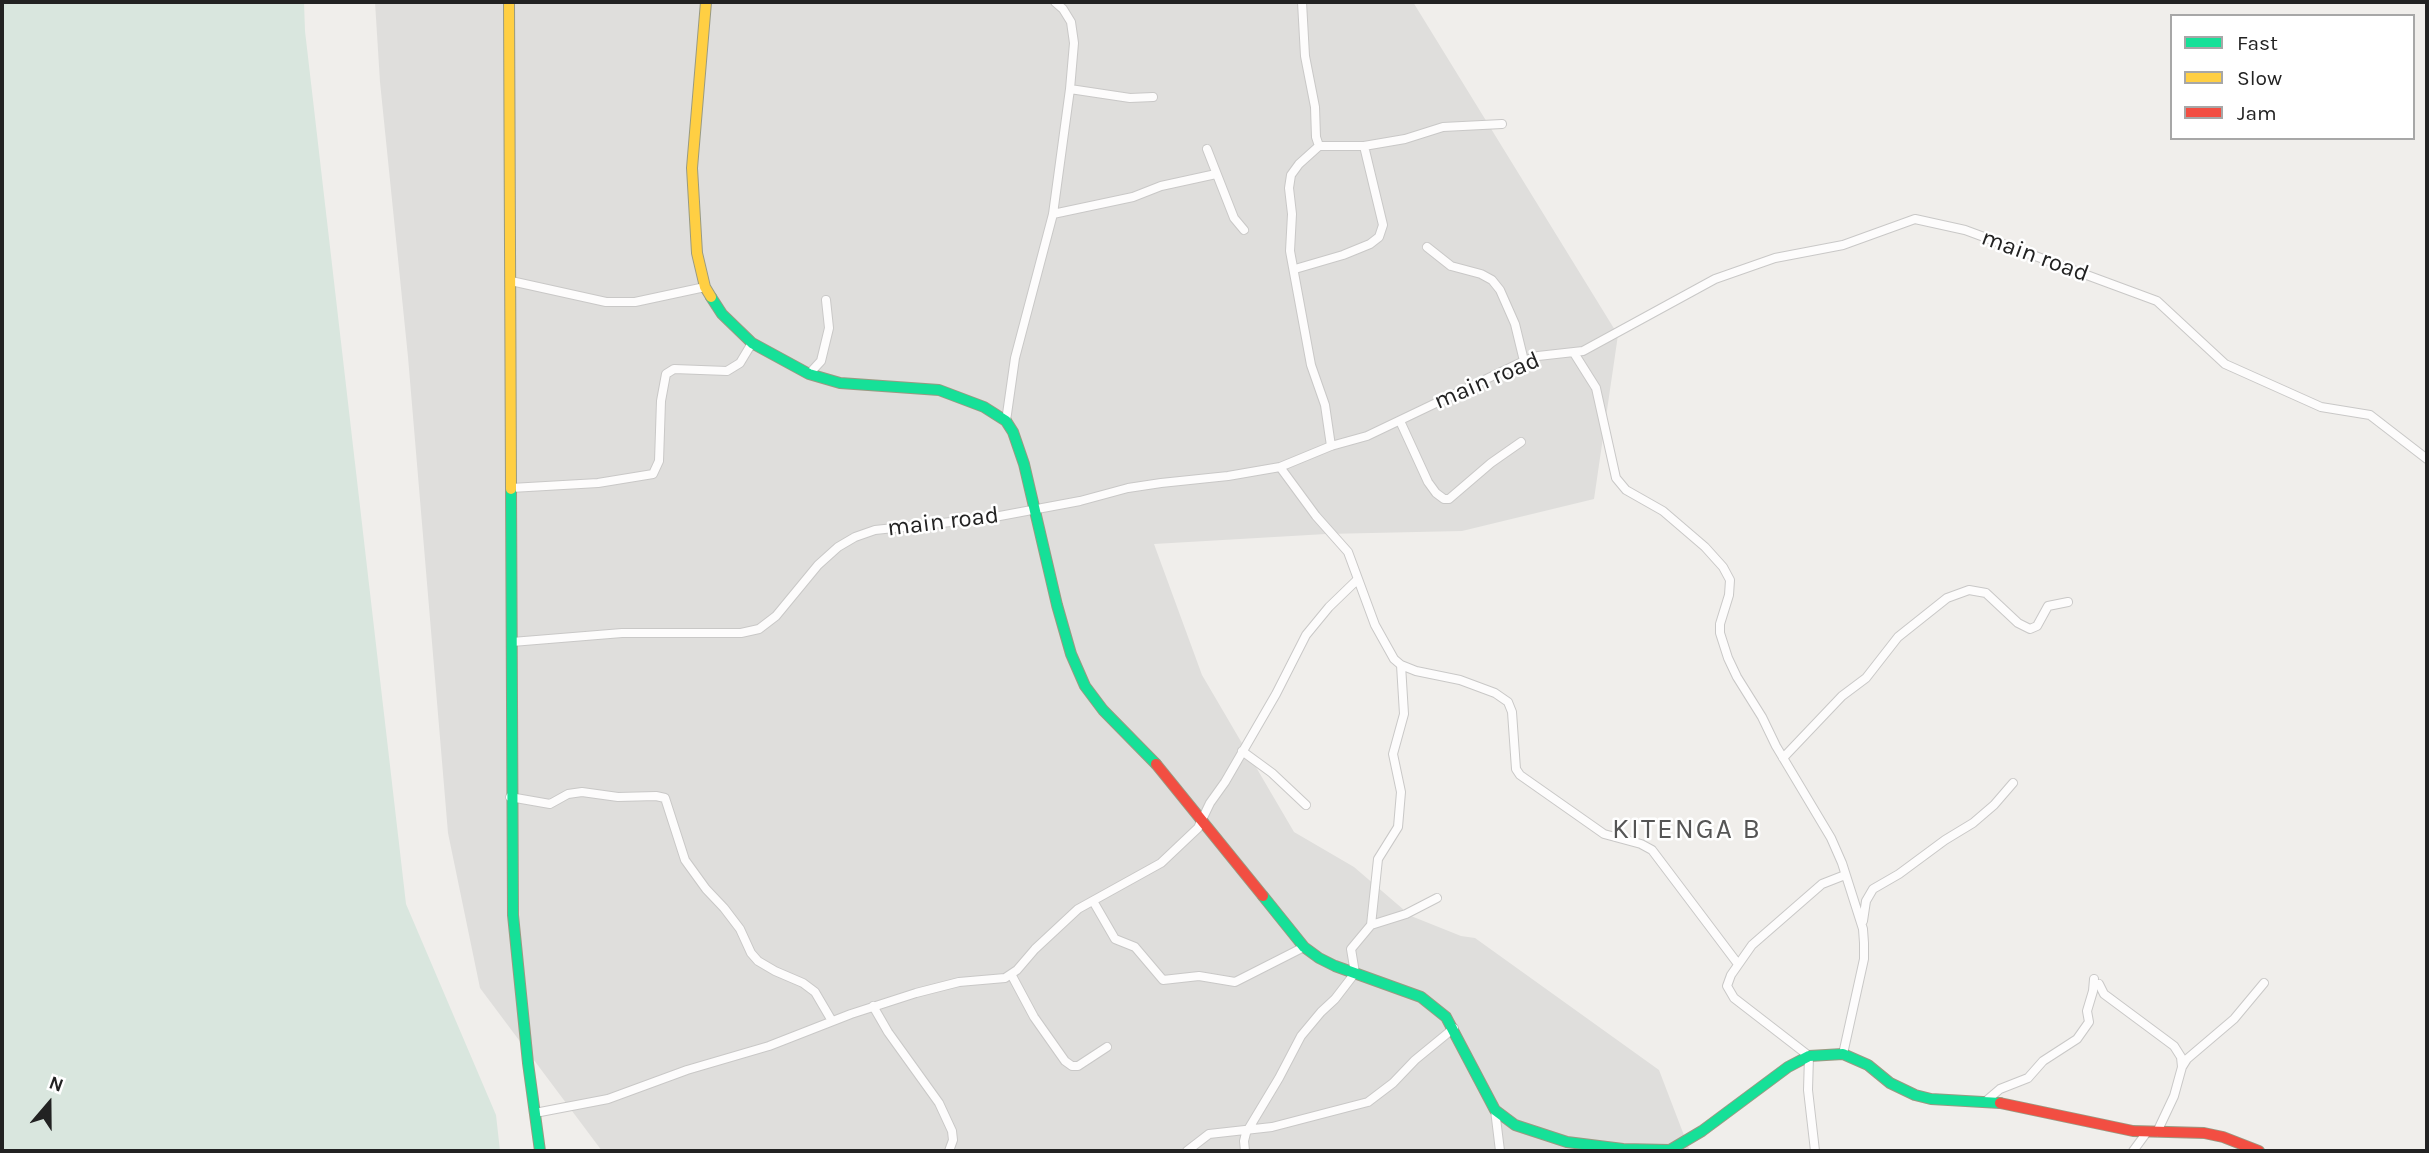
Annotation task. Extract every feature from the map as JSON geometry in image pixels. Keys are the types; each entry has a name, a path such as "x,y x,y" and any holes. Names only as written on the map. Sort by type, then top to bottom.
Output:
{"street":[{"path":"509,2 507,38 512,642 510,797 513,915 540,1151"},
{"path":"706,2 692,168 697,253 705,287 722,314 752,343 809,374 840,383 939,390 984,407 1006,421 1013,432 1024,464 1071,654 1085,686 1103,710 1160,768 1304,947 1319,958 1421,997 1446,1017 1495,1110 1500,1151"},
{"path":"1006,421 1015,358 1053,214 1070,89 1074,43 1070,22 1063,9 1055,2"},
{"path":"1302,2 1305,56 1319,146"},
{"path":"1070,89 1130,98 1153,97"},
{"path":"1331,446 1325,405 1311,365 1290,251 1291,175 1319,146 1364,146 1405,139 1443,127 1502,124"},
{"path":"1295,269 1343,255 1370,244 1379,237 1383,225 1364,146"},
{"path":"1207,149 1234,218 1244,230"},
{"path":"1053,214 1133,197 1161,186 1216,174"},
{"name":"main road","path":"512,642 622,633 741,633 759,629 776,616 818,565 838,547 855,537 875,530 946,524 1034,510 1128,488 1280,467 1331,446 1367,436 1524,361 1538,356 1583,351 1715,279 1774,258 1843,245 1915,219 1965,230 2157,301 2225,365 2320,407 2370,415 2427,459"},
{"path":"1427,247 1451,266 1481,274 1492,280 1500,290 1515,324 1524,361"},
{"path":"511,281 606,302 652,300 705,287"},
{"path":"809,374 821,361 829,328 826,300"},
{"path":"511,488 598,483 653,474 659,461 661,401 666,374 674,369 686,368 727,371 740,363 752,343"},
{"path":"1574,354 1596,388 1616,478 1626,490 1662,511 1705,547 1723,567 1730,580 1729,595 1720,624 1728,658 1830,838 1863,929"},
{"path":"1400,421 1428,482 1444,499 1449,499 1491,463 1521,442"},
{"path":"1280,467 1316,516 1348,552 1375,625 1394,659 1401,665 1460,680 1495,693 1508,702 1512,712 1516,769 1520,775 1604,834 1641,844 1652,850 1738,964"},
{"path":"535,1113 608,1099 687,1070 782,1041 873,1006 959,982 998,979 1011,974 1069,917 1093,901 1153,870 1198,828 1210,803 1276,694 1306,635 1329,607 1358,579"},
{"path":"1783,758 1842,696 1866,678 1898,637 1947,598 1969,590 1986,593 2018,623 2030,629 2037,626 2048,606 2068,601"},
{"path":"1245,1151 1244,1141 1249,1128 1301,1036 1356,973 1352,949 1371,925 1378,859 1398,827 1401,792 1393,754 1404,714 1401,665"},
{"path":"1242,751 1307,805"},
{"path":"1843,1054 1864,959 1866,901 1873,889 1973,823 1994,805 2012,783"},
{"path":"510,797 550,804 568,794 582,792 618,797 665,798 685,860 706,890 740,929 751,953 758,961 803,983 815,992 832,1021"},
{"path":"1808,1056 1729,992 1728,981 1752,945 1822,884 1845,875"},
{"path":"1371,925 1406,914 1437,898"},
{"path":"1093,901 1115,939 1135,947 1163,979 1199,976 1235,982 1304,947"},
{"path":"1011,974 1034,1017 1065,1061 1075,1067 1107,1047"},
{"path":"1986,1101 2000,1089 2028,1078 2043,1061 2077,1038 2089,1022 2087,1011 2096,981 2104,994 2174,1046 2181,1057 2182,1067"},
{"path":"2133,1151 2152,1132 2174,1096 2187,1059 2234,1019 2264,983"},
{"path":"873,1006 888,1032 939,1103 952,1131 953,1140 949,1151"},
{"path":"1187,1151 1209,1134 1272,1126 1368,1102 1454,1028"},
{"path":"1495,1110 1515,1125 1567,1142 1670,1151 1687,1142 1765,1083 1808,1056 1843,1054 1868,1065 1890,1083 1915,1095 1952,1102 2006,1103 2152,1132 2204,1133 2259,1151"},
{"path":"1808,1056 1808,1090 1815,1151"}],"shaded area":[{"path":"2,2 304,2 305,31 406,904 496,1115 500,1151 2,1151"},
{"path":"375,2 1413,2 1618,335 1594,499 1462,531 1326,534 1154,544 1202,675 1294,832 1354,867 1411,916 1461,936 1475,938 1659,1070 1690,1151 602,1151 480,988 448,833"}],"traffic: fast":[{"path":"711,297 722,314 752,343 809,374 840,383 939,390 984,407 1006,421 1013,432 1024,464 1071,654 1085,686 1103,710 1156,764"},
{"path":"511,489 513,915 540,1151"},
{"path":"1263,896 1304,947 1319,958 1421,997 1446,1017 1495,1110 1515,1125 1567,1142 1623,1149 1670,1150 1702,1131 1788,1067 1809,1056 1843,1054 1868,1065 1890,1083 1931,1099 2000,1103"}],"traffic: slow":[{"path":"509,2 511,489"},
{"path":"706,2 692,168 697,253 705,287 711,297"}],"traffic: jam":[{"path":"1156,764 1263,896"},
{"path":"2000,1103 2133,1131 2204,1133 2223,1137 2259,1151"}],"district":[{"name":"KITENGA B","path":"1687,830"}]}
